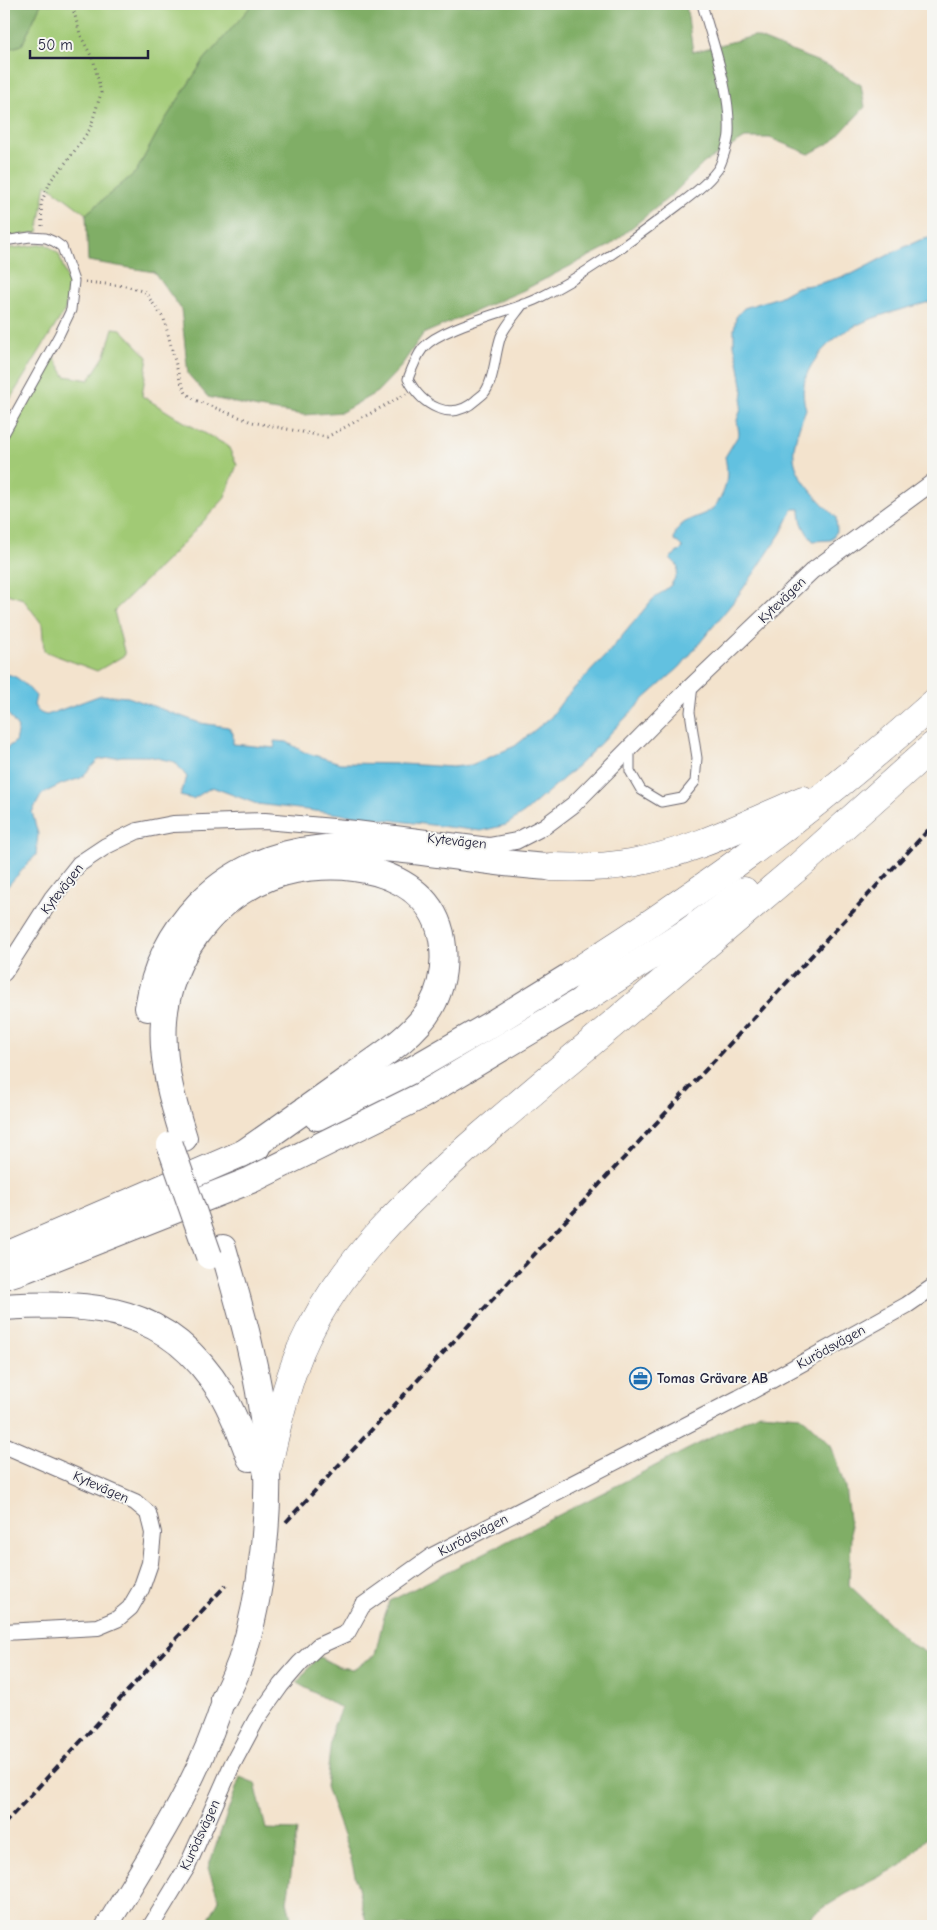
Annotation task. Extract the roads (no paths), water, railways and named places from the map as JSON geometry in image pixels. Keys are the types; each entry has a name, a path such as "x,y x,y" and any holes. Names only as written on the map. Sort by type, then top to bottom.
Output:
{"highway":[{"path":"573,974 672,909 776,834 839,784 933,704"},
{"path":"584,999 688,932 792,857 925,754"},
{"path":"258,1464 285,1397 298,1357 310,1331 334,1291 360,1256 396,1216 436,1175 798,867 925,754"},
{"path":"551,867 609,866 662,856 730,832 839,784"}],"main road":[{"path":"224,1699 240,1662 254,1604 266,1517 258,1464 225,1315 216,1252 177,1141 154,1094 146,1043 146,1018 156,971 177,930 192,912 223,882 262,861 303,850 332,847 371,847 502,864 551,867"},
{"path":"177,1141 166,1072 164,1020 167,999 182,958 194,936 211,917 246,890 268,878 289,871 333,866 354,868 372,871 409,887 424,900 435,918 442,940 444,962 440,986 431,1008 414,1029 387,1052 242,1154"},
{"path":"4,1256 242,1154 410,1071 573,974"},
{"path":"4,1276 251,1180 421,1096 584,999"},
{"path":"4,1307 97,1308 142,1320 161,1330 180,1343 208,1373 221,1393 258,1464"}],"street":[{"name":"Kytevägen","path":"4,973 52,898 79,864 106,846 136,831 173,824 265,821 356,829 488,846 516,840 545,826 573,805 693,684 812,571 933,482"},
{"name":"Kurödsvägen","path":"151,1926 187,1867 232,1765 256,1720 281,1685 300,1663 318,1646 347,1633 362,1606 432,1556 740,1398 908,1305 933,1287"},
{"name":"Kytevägen","path":"4,1444 135,1502 148,1513 153,1533 150,1563 141,1590 130,1608 117,1619 98,1627 4,1632"},
{"path":"107,1926 192,1781 214,1730 224,1699"}],"lane":[{"path":"523,304 502,336 485,392 466,409 444,411 428,402 414,389 408,379 412,366 424,347 438,337 523,304 575,279 612,255 696,192 719,168 729,135 728,104 702,4"},
{"path":"4,241 30,237 46,238 62,247 74,281 71,310 4,434"},
{"path":"630,748 630,771 641,790 660,802 682,798 695,782 696,774 697,758 690,712 693,684"}],"water":[{"path":"933,237 933,301 881,315 849,329 822,351 806,376 803,392 806,409 799,427 794,458 799,474 804,482 836,517 837,531 831,540 813,541 803,526 800,509 793,509 781,533 755,572 680,667 646,697 580,764 525,812 506,825 481,831 257,804 212,787 193,799 180,796 187,777 175,762 148,756 122,756 98,760 81,778 62,784 42,794 32,812 38,834 36,855 4,890 4,750 15,742 18,728 4,708 4,674 18,678 36,696 34,705 36,709 45,715 101,695 128,697 200,723 228,727 233,733 233,744 275,748 274,741 287,742 304,752 340,763 453,767 471,765 515,746 551,717 564,699 608,653 652,600 671,585 677,574 678,566 670,558 683,548 674,541 679,527 708,512 718,502 726,484 727,470 725,457 739,434 737,420 741,409 743,391 734,345 736,317 744,308 779,297 797,287 817,284 852,274 920,240"}],"railway":[{"path":"286,1522 933,825"},
{"path":"4,1824 226,1585"}],"place":[{"name":"Tomas Grävare AB","path":"641,1378"}]}
